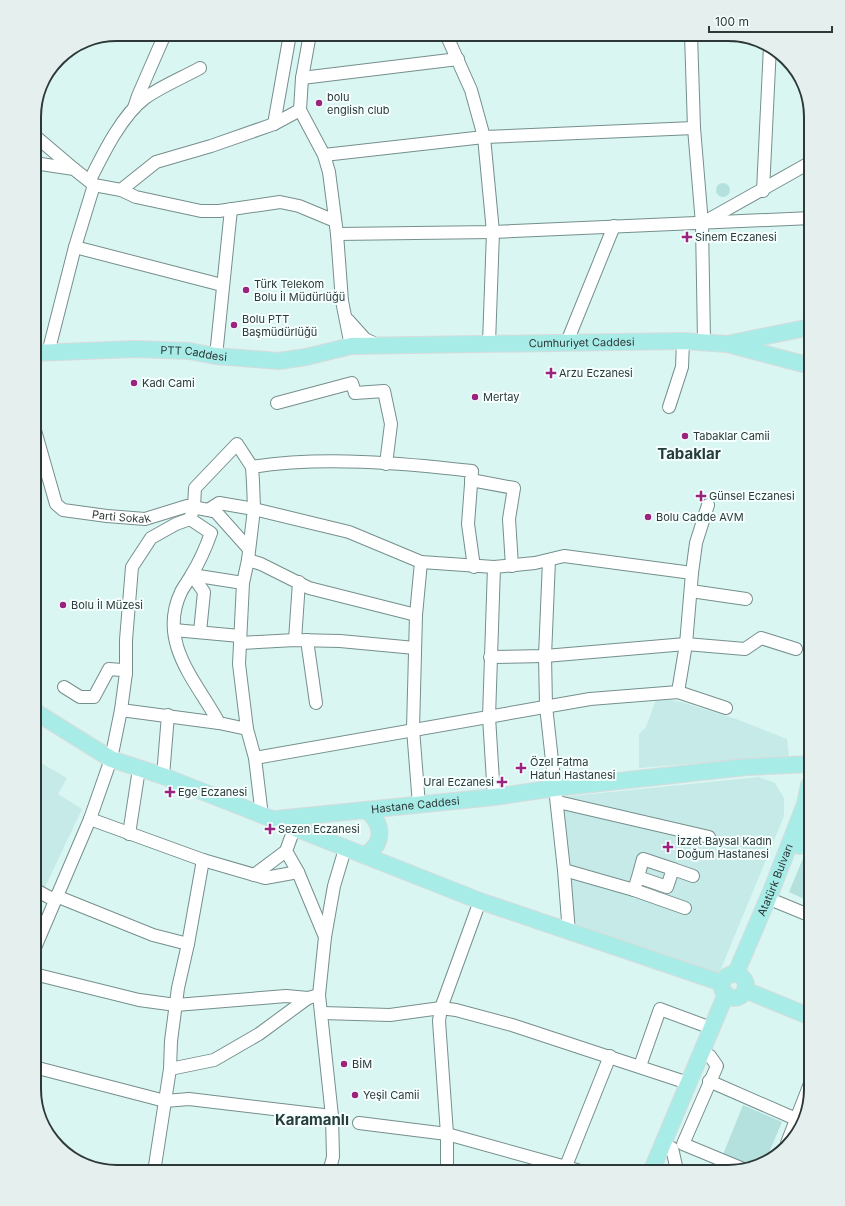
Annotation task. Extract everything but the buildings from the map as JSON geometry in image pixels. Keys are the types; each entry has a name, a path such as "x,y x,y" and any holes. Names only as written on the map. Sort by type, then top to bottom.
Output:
{"main road":[{"name":"Cumhuriyet Caddesi","path":"351,346 683,341 704,341 728,344 804,328"},
{"path":"728,344 804,364"},
{"name":"PTT Caddesi","path":"41,353 135,348 189,351 216,356 279,361 306,357 351,346"},
{"name":"Hastane Caddesi","path":"41,715 111,759 163,776 267,818 367,811 494,797 556,795 729,770 771,771 804,775"},
{"name":"Atatürk Bulvarı","path":"735,986 804,804"},
{"path":"364,855 369,853 377,845 380,832 376,820 367,811"},
{"path":"294,829 298,822 308,816"},
{"path":"267,818 480,901 569,933 735,986 804,1015"},
{"name":"Atatürk Bulvarı","path":"735,986 777,902 804,836"},
{"path":"653,1165 711,1028 735,986"},
{"path":"665,1165 710,1056 735,986"}],"street":[{"path":"134,110 138,96 162,41"},
{"path":"274,124 282,89 289,41"},
{"path":"309,41 302,78 300,110 324,155 329,172 337,234 342,301 351,346"},
{"path":"449,41 470,90 484,137 493,232 489,343"},
{"path":"688,41 702,224 704,341"},
{"path":"763,191 770,54"},
{"path":"302,78 458,59"},
{"path":"41,353 75,247 92,182 114,135 145,98 200,68"},
{"path":"121,190 156,162 211,146 274,124 300,110"},
{"path":"324,155 484,137 694,128"},
{"path":"41,141 92,182 121,190 136,197 201,211 231,209 280,202 299,206 335,221"},
{"path":"41,164 74,169"},
{"path":"702,224 763,191 804,166"},
{"path":"216,356 222,285 231,209"},
{"path":"337,234 493,232 804,218"},
{"path":"567,342 614,226"},
{"path":"75,247 222,285"},
{"path":"346,317 365,339 378,345"},
{"path":"669,407 682,368 683,341"},
{"path":"277,403 352,383 355,393 384,391 390,424 386,464"},
{"path":"190,519 195,488 237,444 252,467 254,509 243,583 239,664 247,729 255,758 267,818"},
{"name":"Parti Sokak","path":"41,452 56,504 63,510 145,519 191,506"},
{"path":"252,467 275,463 386,464 472,471 468,524 474,567"},
{"path":"471,480 514,488 509,519 512,566"},
{"path":"208,510 219,503 254,509 350,532 422,562 474,567 494,567 512,566 564,556 692,573"},
{"path":"678,692 686,644 696,543 708,505"},
{"path":"191,506 208,510 220,516 248,555 309,588 416,615"},
{"path":"219,723 208,701 194,684 180,656 174,630 173,613 181,592 204,552 211,533 220,516"},
{"path":"190,519 211,533"},
{"path":"41,933 90,819 111,759 121,710 126,672 126,640 132,567 151,538 176,524 190,519"},
{"path":"548,560 544,656 546,706 564,870 569,933"},
{"path":"419,805 414,729 415,648 416,615 422,562"},
{"path":"494,567 489,717 494,797"},
{"path":"192,575 243,583"},
{"path":"192,575 204,592 200,632"},
{"path":"299,582 301,640 316,703"},
{"path":"691,591 746,599"},
{"path":"174,630 200,632 240,639 340,641 415,648"},
{"path":"490,658 544,656 686,644 745,649 761,638 796,649"},
{"path":"64,687 80,697 94,697 109,670 122,670 126,672"},
{"path":"255,758 590,699 678,692 726,708"},
{"path":"121,710 168,715 247,729"},
{"path":"163,776 168,715"},
{"path":"129,834 139,769"},
{"path":"556,795 709,837"},
{"path":"90,819 203,860 265,878 298,872"},
{"path":"254,875 286,851 294,829"},
{"path":"334,1165 332,1116 322,1013 314,996 334,886 345,849"},
{"path":"286,851 298,872 325,937"},
{"path":"634,890 643,859 693,876"},
{"path":"155,1165 170,1069 171,1041 176,1005 203,860"},
{"path":"638,877 667,887 673,869"},
{"path":"564,870 634,890 685,908"},
{"path":"41,892 153,935 188,944"},
{"path":"446,1165 447,1134 440,1020 441,1008 480,901"},
{"path":"777,902 804,913"},
{"path":"41,976 139,1000 176,1005 286,996 314,996"},
{"path":"170,1069 214,1060 258,1034 314,996"},
{"path":"322,1013 390,1015 441,1008 512,1025 688,1082"},
{"path":"640,1066 660,1008 711,1028"},
{"path":"566,1165 610,1056"},
{"path":"710,1056 717,1066 709,1081 683,1144 733,1165"},
{"path":"41,1069 165,1101 189,1099 332,1116"},
{"path":"709,1081 796,1119"},
{"path":"792,1130 802,1104"},
{"path":"359,1123 447,1134 562,1165"},
{"path":"672,1148 676,1165"},
{"path":"331,1165 333,1157"}],"shaded area":[{"path":"723,183 728,185 730,190 728,195 723,197 718,195 716,190 718,185"},
{"path":"657,697 681,702 736,719 787,739 789,756 639,768 639,734 646,727"},
{"path":"41,763 67,778 58,794 82,809 41,895"},
{"name":"İzzet Baysal Kadın Doğum Hastanesi","path":"759,777 775,783 784,798 784,816 718,976 569,926 562,797"},
{"path":"804,856 804,899 789,892"},
{"path":"743,1105 782,1122 769,1153 766,1155 739,1164 722,1157"}],"place":[{"name":"bolu english club","path":"319,103"},
{"name":"Sinem Eczanesi","path":"687,237"},
{"name":"Türk Telekom Bolu İl Müdürlüğü","path":"246,290"},
{"name":"Bolu PTT Başmüdürlüğü","path":"234,325"},
{"name":"Arzu Eczanesi","path":"551,373"},
{"name":"Kadı Cami","path":"134,383"},
{"name":"Mertay","path":"475,397"},
{"name":"Tabaklar Camii","path":"685,436"},
{"name":"Günsel Eczanesi","path":"701,496"},
{"name":"Bolu Cadde AVM","path":"648,517"},
{"name":"Bolu İl Müzesi","path":"63,605"},
{"name":"Özel Fatma Hatun Hastanesi","path":"521,768"},
{"name":"Ural Eczanesi","path":"502,782"},
{"name":"Ege Eczanesi","path":"170,792"},
{"name":"Sezen Eczanesi","path":"270,829"},
{"name":"İzzet Baysal Kadın Doğum Hastanesi","path":"668,847"},
{"name":"BİM","path":"344,1064"},
{"name":"Yeşil Camii","path":"355,1095"}],"district":[{"name":"Tabaklar","path":"689,454"},
{"name":"Karamanlı","path":"312,1120"}]}
